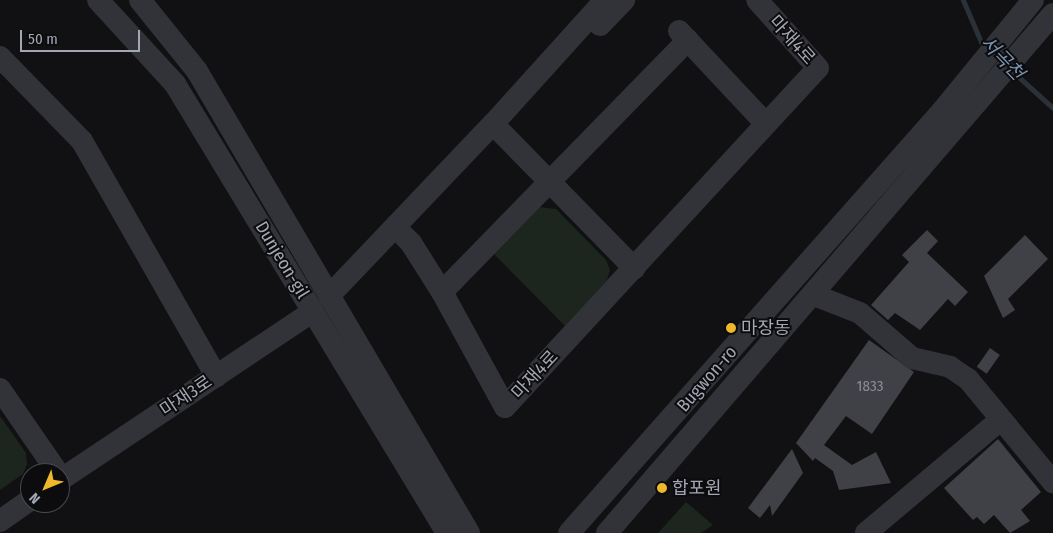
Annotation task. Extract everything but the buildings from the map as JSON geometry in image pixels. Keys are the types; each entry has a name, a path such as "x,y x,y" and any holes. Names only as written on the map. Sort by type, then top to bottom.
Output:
{"street":[{"name":"Dunjeon-gil","path":"98,0 175,84 313,311 410,453 469,533"},
{"name":"Dunjeon-gil","path":"140,0 197,71 329,296 410,453 447,533"},
{"path":"329,296 493,124 605,0"},
{"path":"493,124 571,54 624,0"},
{"name":"마재4로","path":"395,227 410,243 442,292 505,407 818,68 757,0"},
{"name":"Bugwon-ro","path":"569,533 604,496 943,110 1033,0"},
{"name":"Bugwon-ro","path":"607,533 619,524 961,125 1053,14"},
{"path":"442,292 550,182 684,35 766,124"},
{"path":"0,57 82,141 216,376"},
{"path":"493,124 634,268"},
{"path":"814,295 860,313 912,358 956,371 968,379 1053,482"},
{"name":"마재3로","path":"70,471 313,311"},
{"path":"0,389 50,463"},
{"path":"866,533 1000,420"},
{"path":"410,453 409,493 432,533"},
{"path":"410,453 451,482 478,529 487,533"},
{"path":"551,533 604,496"},
{"path":"0,520 20,507"}],"shaded area":[{"path":"539,207 556,209 606,260 610,270 607,280 565,326 494,254"},
{"path":"0,416 26,453 27,463 20,463 20,476 0,490"},
{"path":"686,502 713,525 701,533 658,533"}],"waterway":[{"name":"서곡천","path":"963,0 981,42 988,48"},
{"name":"서곡천","path":"1012,71 1053,108"}],"place":[{"name":"마장동","path":"731,328"},
{"name":"합포원","path":"662,488"}]}
